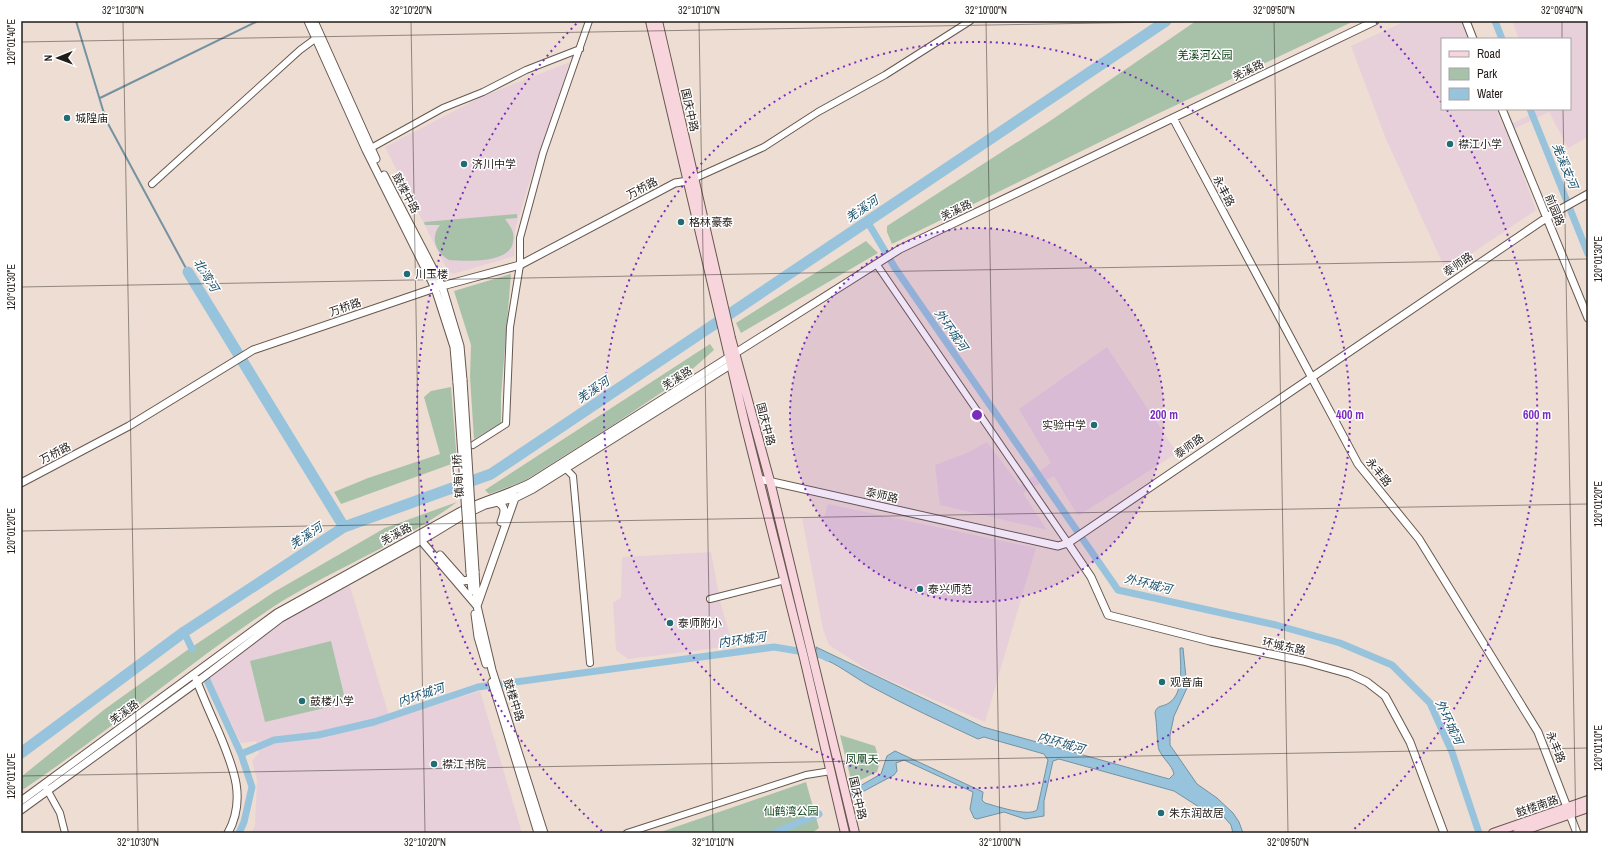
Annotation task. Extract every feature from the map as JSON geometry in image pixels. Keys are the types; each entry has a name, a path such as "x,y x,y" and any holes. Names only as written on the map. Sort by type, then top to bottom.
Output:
{"main road":[{"name":"国庆中路","path":"650,21 691,179"},
{"name":"国庆中路","path":"658,21 691,179 759,479 846,833"},
{"name":"国庆中路","path":"733,359 770,481 855,833"},
{"name":"鼓楼南路","path":"1517,833 1588,800"},
{"name":"鼓楼南路","path":"1493,833 1569,810 1588,808"}],"street":[{"path":"308,21 318,37 366,150 438,287"},
{"name":"鼓楼中路","path":"314,21 318,37 438,287 460,346 460,381"},
{"path":"473,445 506,424 510,327 520,265 520,238 531,193 560,101 589,21"},
{"path":"691,179 764,147 818,112 885,75 970,21"},
{"name":"羌溪路","path":"21,810 46,787 193,674 277,613 462,516 485,505 498,502 514,495 530,483 563,466 733,359 900,249 1375,21"},
{"path":"1466,21 1473,38"},
{"path":"152,184 300,50 318,37"},
{"path":"371,148 443,108 483,92 526,70 580,49"},
{"name":"前园路","path":"1502,110 1549,216 1588,318"},
{"name":"永丰路","path":"1173,118 1358,464 1419,539 1538,732 1577,833"},
{"name":"万桥路","path":"21,483 129,426 253,350 438,287 520,265 675,183 691,179"},
{"name":"泰师路","path":"759,479 1058,546 1071,541 1310,376 1549,216 1588,194"},
{"path":"876,265 1071,541"},
{"name":"镇海门桥","path":"460,381 473,579"},
{"path":"563,466 573,476 590,663"},
{"path":"475,603 514,495"},
{"name":"羌溪路","path":"21,801 46,787 197,682 281,618 482,501 514,495"},
{"path":"421,537 463,581 473,579 482,580 505,511 503,505 498,502"},
{"path":"421,537 475,603"},
{"name":"环城东路","path":"1071,541 1091,577 1108,615 1210,641 1303,661 1350,674 1367,682 1385,696 1410,742 1444,833"},
{"path":"473,579 478,637 495,684 538,833"},
{"path":"710,599 785,580"},
{"path":"193,674 234,768 238,794 234,822 228,833"},
{"name":"鼓楼中路","path":"495,684 544,833"},
{"path":"627,833 806,775 831,770"},
{"path":"46,787 60,813 65,833"}],"shaded area":[{"name":"襟江小学","path":"1406,21 1461,21 1468,38 1441,38 1441,110 1496,110 1504,128 1538,110 1571,110 1571,38 1519,38 1512,21 1588,21 1588,137 1568,148 1549,112 1507,132 1536,210 1446,271 1386,139 1351,46"},
{"name":"济川中学","path":"570,62 530,180 515,230 514,256 453,274 448,271 385,147 483,96"},
{"name":"实验中学","path":"1107,347 1177,453 1078,516 1054,476 1023,493 1047,530 940,505 935,465 967,453 987,442 1020,486 1051,463 1019,409"},
{"name":"泰兴师范","path":"828,504 1036,548 985,722 871,672 829,645 823,629 802,518 824,517"},
{"name":"泰师附小","path":"711,552 720,601 732,643 725,647 628,659 616,650 613,603 621,597 622,557"},
{"name":"鼓楼小学","path":"350,586 390,719 480,691 522,833 251,833 255,826 257,780 252,761 259,753 256,741 241,743 207,674 285,617"}],"green space":[{"name":"羌溪河公园","path":"1196,21 1354,21 1153,116 892,244 887,232 887,226 1050,121"},
{"path":"517,214 517,218 505,219 513,232 513,242 510,249 496,258 476,261 449,260 444,257 437,249 435,239 435,234 440,225 425,225 424,222"},
{"path":"866,241 878,253 741,333 736,323"},
{"path":"511,274 501,396 501,423 474,439 470,377 471,345 454,291"},
{"path":"710,344 714,350 680,380 613,425 524,481 489,494 485,490"},
{"path":"451,387 457,462 341,504 334,492 368,478 440,454 424,397 431,391"},
{"path":"457,502 413,531 319,580 273,607 209,652 53,769 21,791 21,777 105,709 186,651 274,592 385,528"},
{"path":"331,641 346,703 265,722 250,661"},
{"name":"凤凰天","path":"840,735 875,746 880,762 877,772 852,784"},
{"name":"仙鹤湾公园","path":"806,782 819,828 812,833 658,833"}],"water":[{"path":"816,647 983,727 1169,779 1174,774 1159,750 1155,713 1158,707 1169,703 1177,692 1180,685 1180,648 1183,648 1187,688 1174,716 1170,735 1170,745 1197,784 1217,798 1233,813 1239,822 1243,833 1233,833 1231,825 1224,817 1199,807 1174,791 1059,759 1053,761 1044,801 1044,816 1025,819 1004,812 977,819 974,818 970,809 973,792 904,760 896,763 897,771 894,775 853,797 851,791 881,774 887,756 895,751 983,792 982,800 985,803 1019,812 1033,812 1037,810 1048,760 1044,754 984,737 978,739 896,700 819,657"}],"waterway":[{"name":"北湾河","path":"76,21 106,120 188,272"},
{"path":"100,98 258,21"},
{"name":"羌溪河","path":"21,753 184,632 344,527 491,474 1166,21"},
{"name":"羌溪支河","path":"1495,21 1502,38"},
{"name":"羌溪支河","path":"1530,110 1588,254"},
{"name":"外环城河","path":"867,221 895,268 1118,590 1276,625 1340,643 1392,665 1430,703 1452,752 1479,833"},
{"name":"北湾河","path":"188,272 344,527"},
{"path":"184,632 192,649"},
{"name":"内环城河","path":"241,754 274,740 318,735 374,722 478,687 774,647 822,655 827,658"},
{"name":"内环城河","path":"206,678 241,754 252,787 244,822 239,833"},
{"path":"774,833 819,814"}],"place":[{"name":"城隍庙","path":"67,118"},
{"name":"襟江小学","path":"1450,144"},
{"name":"济川中学","path":"464,164"},
{"name":"格林豪泰","path":"681,222"},
{"name":"川玉楼","path":"407,274"},
{"name":"实验中学","path":"1094,425"},
{"name":"泰兴师范","path":"920,589"},
{"name":"泰师附小","path":"670,623"},
{"name":"观音庙","path":"1162,682"},
{"name":"鼓楼小学","path":"302,701"},
{"name":"襟江书院","path":"434,764"},
{"name":"朱东润故居","path":"1161,813"}]}
